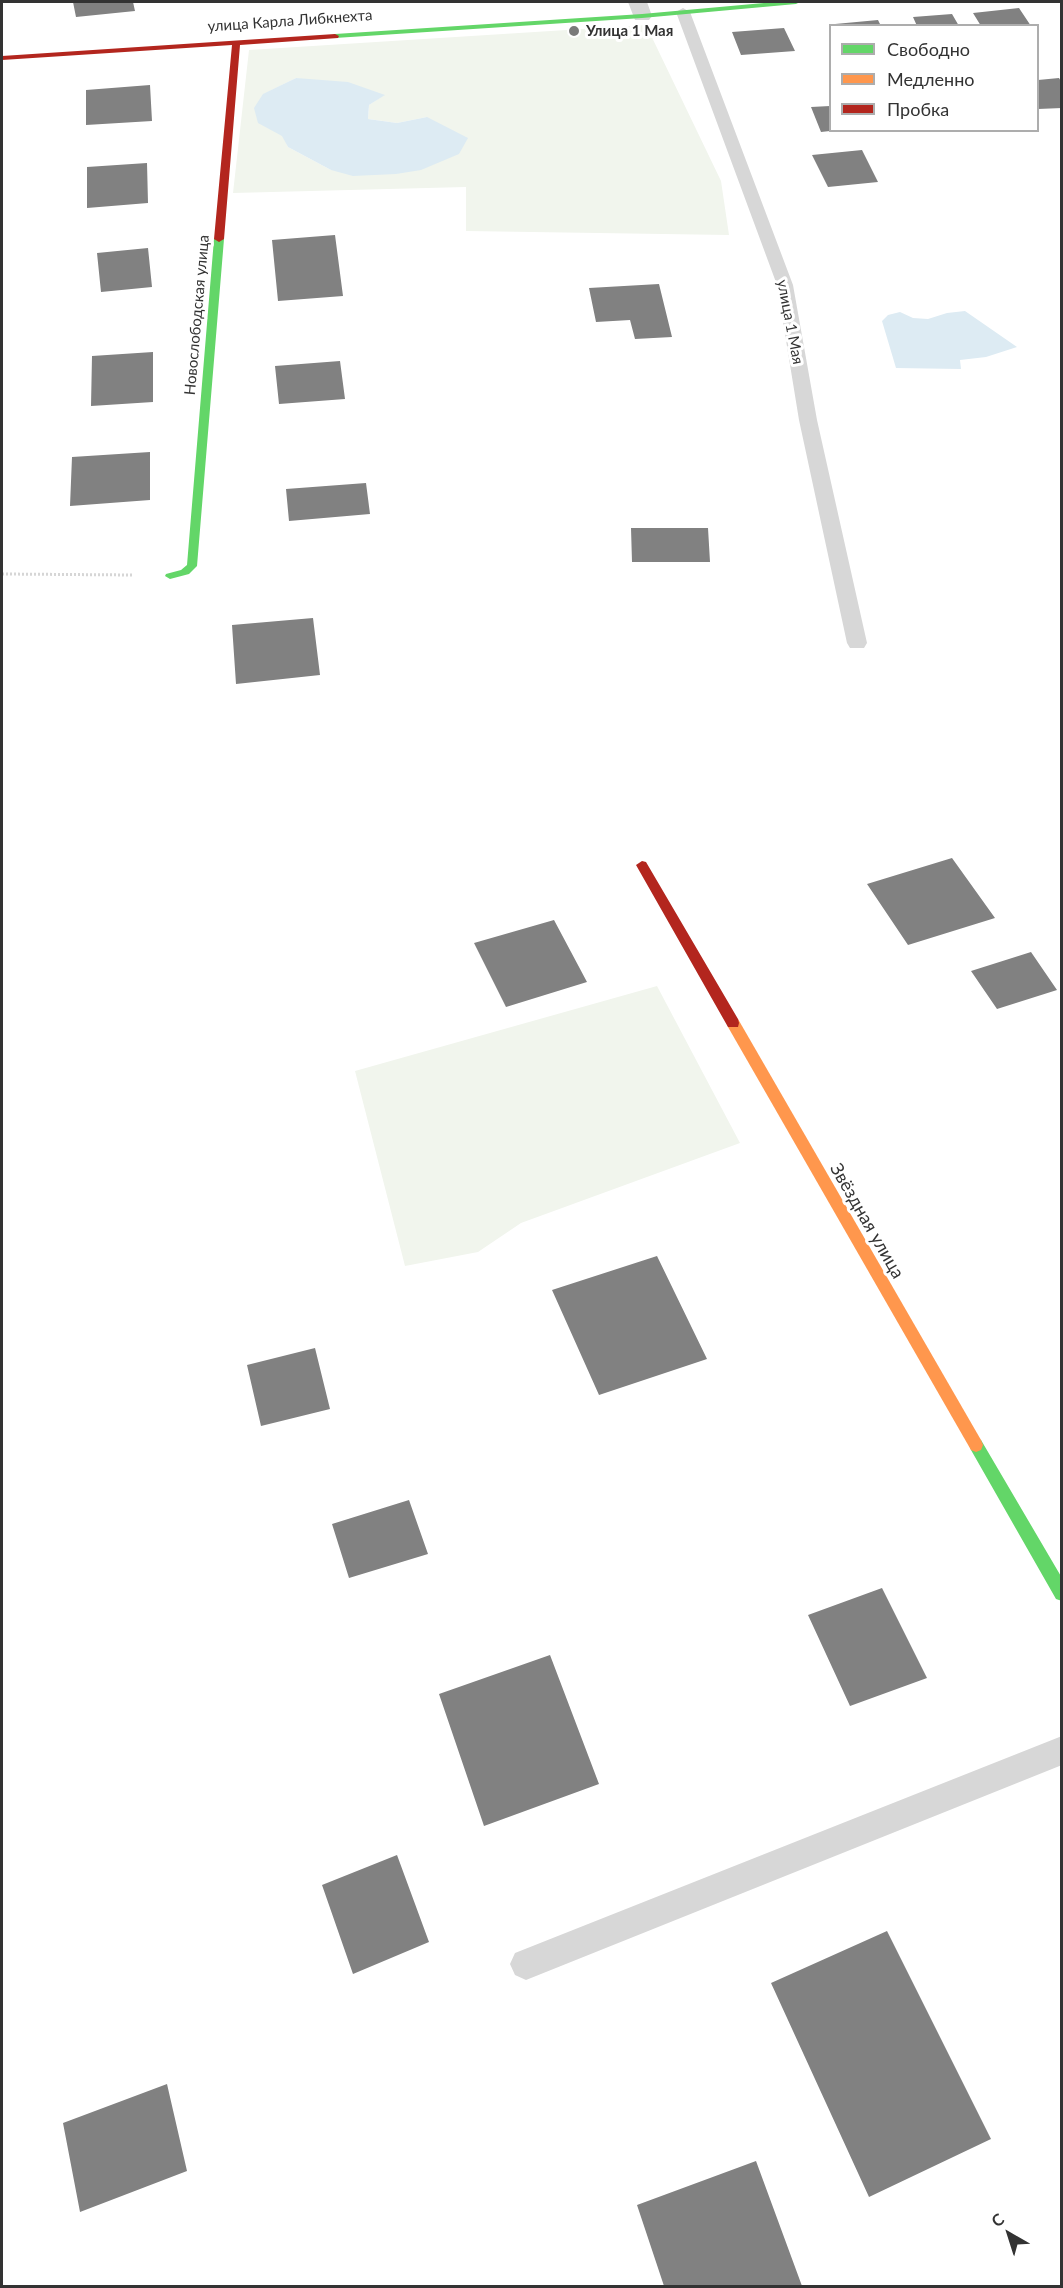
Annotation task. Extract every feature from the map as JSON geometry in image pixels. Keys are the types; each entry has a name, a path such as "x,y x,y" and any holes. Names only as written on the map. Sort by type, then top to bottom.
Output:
{"street":[{"name":"улица Карла Либкнехта","path":"2,58 640,9 683,12 796,2"},
{"name":"Новослободская улица","path":"170,576 185,572 192,566 236,41"},
{"name":"Звёздная улица","path":"642,865 1062,1594"}],"lane":[{"name":"улица 1 Мая","path":"683,12 786,285 808,420 857,643"},
{"path":"526,1964 1062,1750"}],"path":[{"path":"2,574 170,576"}],"shaded area":[{"path":"646,25 721,181 729,235 466,231 466,187 233,193 249,50","holes":["296,78 384,95 369,105 368,119 397,123 427,117 331,170 288,147 264,94"]},
{"path":"296,78 348,82 385,95 369,105 368,119 397,123 427,117 468,138 459,154 421,170 353,176 331,170 288,147 282,136 258,123 254,108 263,94"},
{"path":"965,311 1017,347 986,357 960,360 961,369 896,368 882,321 888,315 900,312 913,318 928,319 947,313"},
{"path":"657,986 740,1143 521,1223 478,1252 405,1266 355,1071"}],"building":[{"path":"73,2 133,2 135,11 76,17"},
{"path":"1019,8 1030,24 980,24 973,13"},
{"path":"952,14 958,24 916,24 913,17"},
{"path":"878,20 880,24 835,24"},
{"path":"784,28 795,51 741,55 732,32"},
{"path":"1059,78 1062,83 1062,108 1039,109 1039,80"},
{"path":"150,85 152,121 86,125 86,90"},
{"path":"829,106 829,131 821,132 811,107"},
{"path":"862,150 878,182 828,187 812,155"},
{"path":"147,163 148,203 87,208 87,167"},
{"path":"335,235 343,296 278,301 272,240"},
{"path":"148,248 152,287 101,292 97,253"},
{"path":"659,284 672,337 635,339 630,320 596,322 589,288"},
{"path":"153,352 153,402 91,406 92,356"},
{"path":"340,361 345,399 279,404 275,366"},
{"path":"150,452 150,500 70,506 72,457"},
{"path":"366,483 370,514 289,521 286,489"},
{"path":"631,528 708,528 710,562 632,562"},
{"path":"313,618 320,675 236,684 232,625"},
{"path":"952,858 995,918 908,945 867,884"},
{"path":"554,920 587,982 506,1007 474,943"},
{"path":"1031,952 1057,990 997,1009 971,971"},
{"path":"657,1256 707,1359 599,1395 552,1290"},
{"path":"315,1348 330,1409 261,1426 247,1365"},
{"path":"409,1500 428,1554 349,1578 332,1524"},
{"path":"882,1588 927,1678 850,1706 808,1615"},
{"path":"550,1655 599,1784 484,1826 439,1694"},
{"path":"397,1855 429,1942 353,1974 322,1885"},
{"path":"887,1931 991,2139 869,2197 771,1983"},
{"path":"167,2084 187,2171 80,2212 63,2123"},
{"path":"756,2161 802,2286 664,2286 637,2205"}],"traffic: fast":[{"path":"335,36 642,16 796,2"},
{"path":"170,576 185,572 192,566 219,239"},
{"path":"976,1445 1062,1594"}],"traffic: slow":[{"path":"733,1023 976,1445"}],"traffic: jam":[{"path":"2,58 335,36"},
{"path":"219,239 236,41"},
{"path":"642,865 733,1023"}],"place":[{"name":"Улица 1 Мая","path":"574,31"}]}
